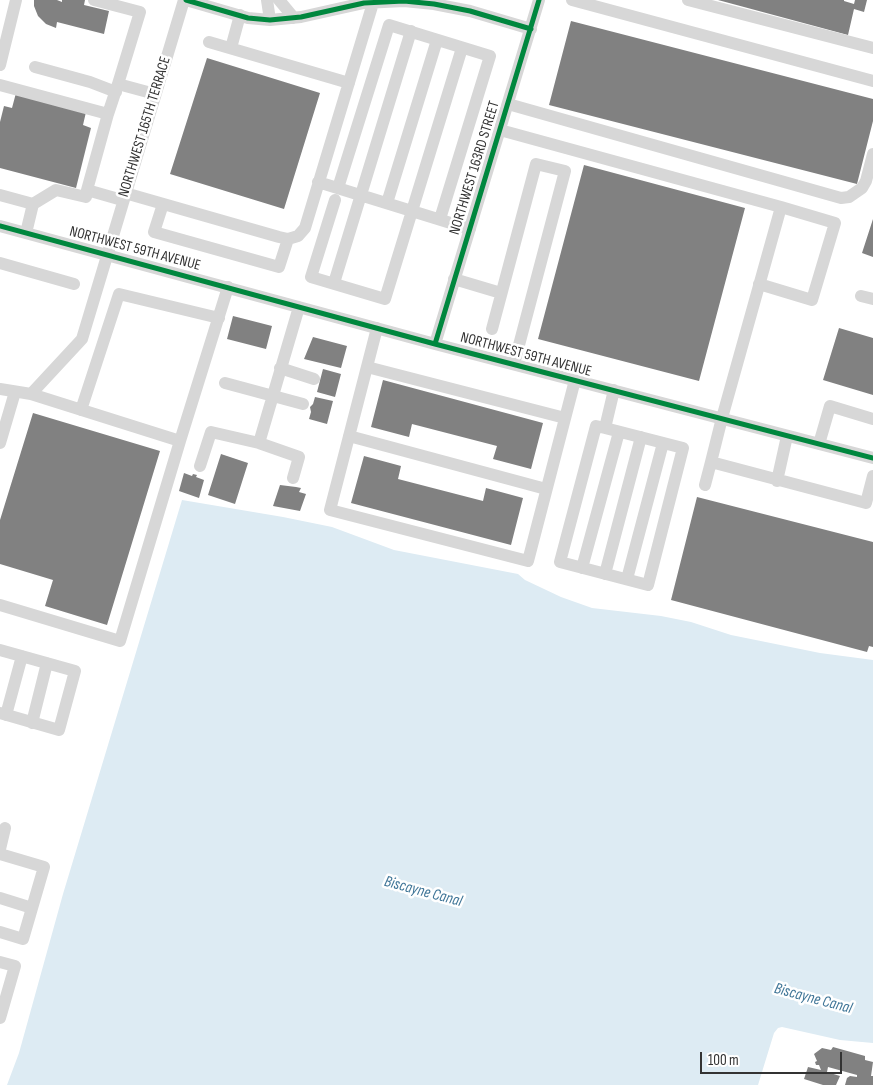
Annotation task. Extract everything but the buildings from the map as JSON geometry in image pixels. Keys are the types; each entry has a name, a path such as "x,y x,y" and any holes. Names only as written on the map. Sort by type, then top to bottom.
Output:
{"street":[{"path":"0,65 16,0"},
{"path":"0,195 32,204 56,190 86,196 108,114 142,6 94,0"},
{"path":"185,0 248,18 270,20 294,18 373,2 401,0 470,11 531,29"},
{"name":"NORTHWEST 165TH TERRACE","path":"31,394 82,339 106,254 185,0"},
{"path":"267,0 270,20"},
{"path":"279,0 294,18"},
{"name":"NORTHWEST 163RD STREET","path":"435,344 539,0"},
{"path":"572,0 873,81"},
{"path":"688,0 705,2 873,48"},
{"path":"87,190 163,204 288,239 298,236 305,228 373,2"},
{"path":"231,48 240,15"},
{"path":"440,220 490,56 389,24 311,277 385,299 462,48"},
{"path":"334,283 411,32"},
{"path":"387,203 437,40"},
{"path":"209,42 348,83"},
{"path":"35,67 90,82 155,94"},
{"path":"0,85 108,114"},
{"path":"508,104 841,198 849,197 862,188 866,181 873,154"},
{"path":"500,130 835,223 812,300 759,284"},
{"path":"492,329 542,141"},
{"path":"514,364 565,171 536,164"},
{"path":"318,182 337,194 360,195 470,229"},
{"path":"26,233 32,204"},
{"path":"163,204 154,232 163,235 279,267 288,239"},
{"path":"705,485 781,207"},
{"name":"NORTHWEST 59TH AVENUE","path":"0,226 435,344 873,458"},
{"path":"0,263 74,284"},
{"path":"454,279 501,293"},
{"path":"0,605 120,641 228,287"},
{"path":"82,410 119,294 219,318"},
{"path":"259,443 298,307"},
{"path":"377,328 330,510 528,561 575,380"},
{"path":"367,367 565,418"},
{"path":"280,368 314,379"},
{"path":"225,383 303,404"},
{"path":"0,389 31,394 180,441"},
{"path":"604,428 614,390"},
{"path":"1,437 15,392"},
{"path":"819,444 830,406 873,420"},
{"path":"596,426 604,428 683,448 648,585 560,562 596,426"},
{"path":"200,466 212,432 259,443 299,457 293,478"},
{"path":"582,568 619,432"},
{"path":"349,436 546,490"},
{"path":"776,480 787,436"},
{"path":"605,574 641,437"},
{"path":"627,579 663,443"},
{"path":"711,462 869,504 873,476"},
{"path":"1,653 22,656 75,671 59,730 3,714 22,656"},
{"path":"32,722 47,663"},
{"path":"0,849 6,828"},
{"path":"0,854 44,867 23,939 0,932"},
{"path":"0,898 32,908"},
{"path":"0,962 15,966 0,1018"}],"water":[{"name":"Biscayne Canal","path":"182,500 332,527 394,550 518,574 525,580 561,597 592,608 661,616 691,622 731,635 820,653 873,660 873,1043 840,1040 782,1027 778,1028 774,1033 758,1085 7,1085 19,1053 63,894"}],"cycle path":[{"path":"186,0 248,18 270,20 301,17 364,3 404,1 434,4 470,11 531,29"},
{"path":"435,344 539,0"},
{"path":"0,226 435,344 873,458"}]}
